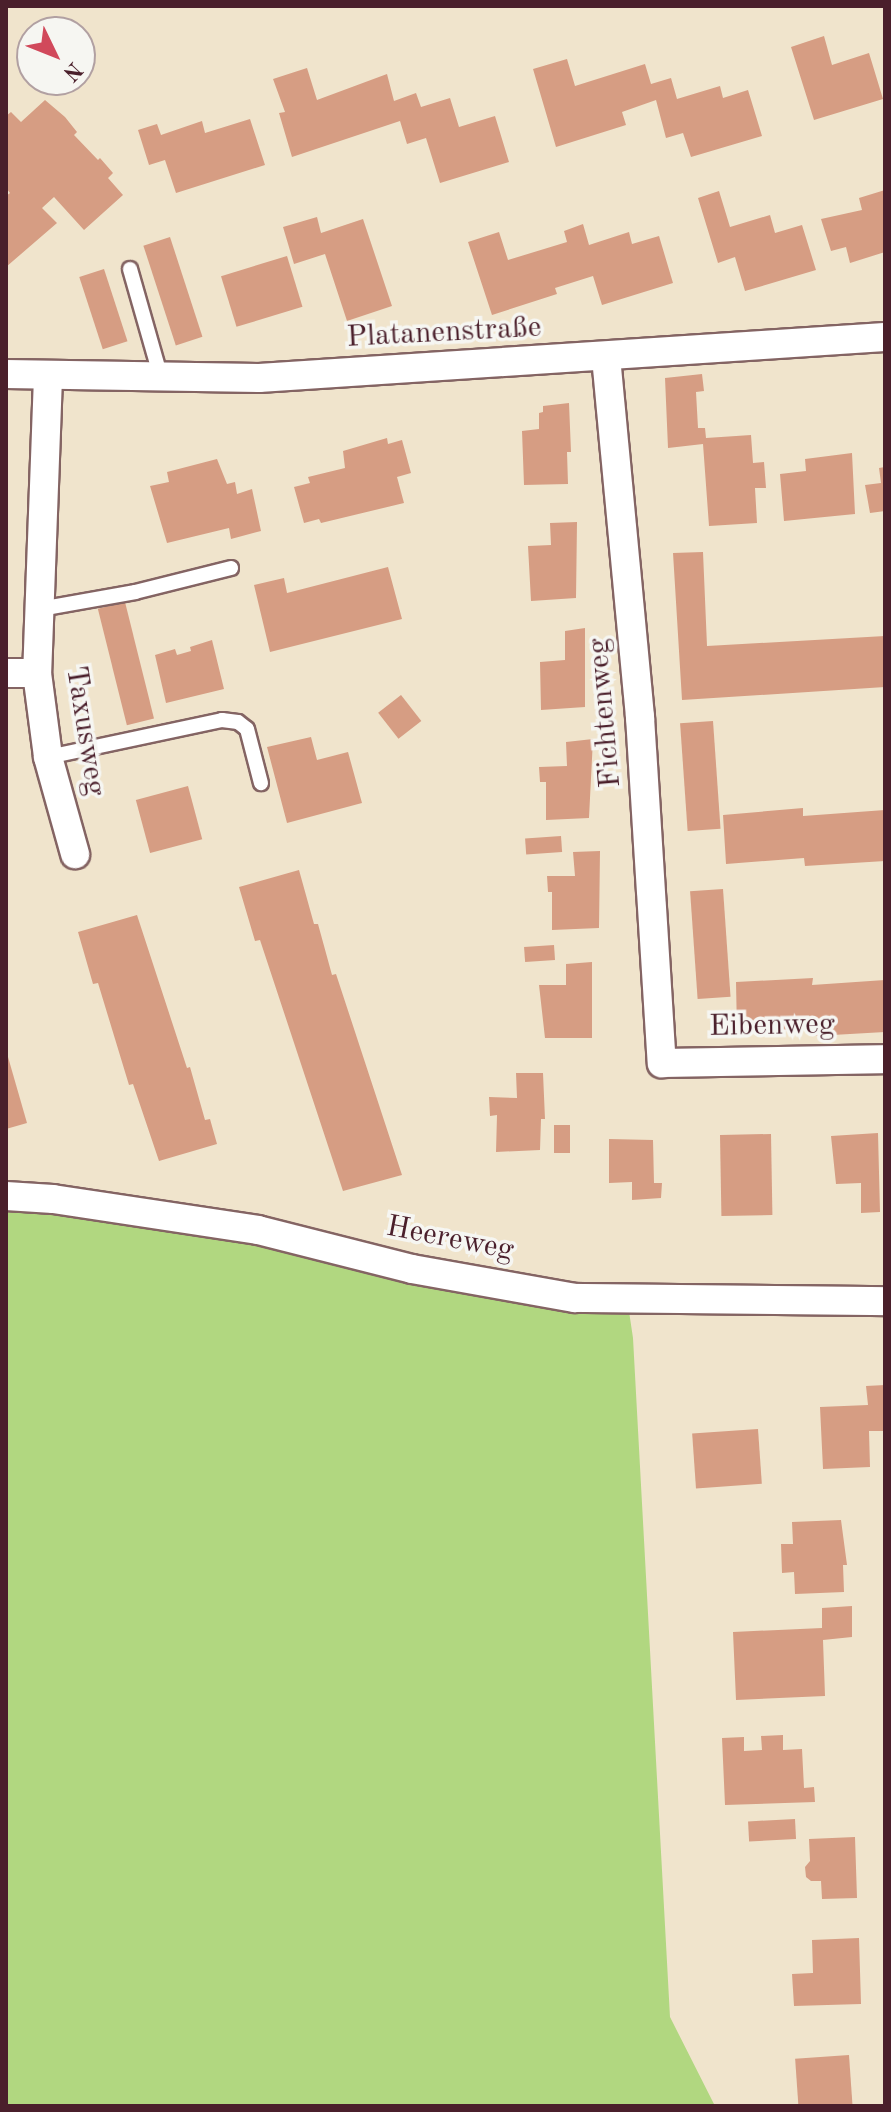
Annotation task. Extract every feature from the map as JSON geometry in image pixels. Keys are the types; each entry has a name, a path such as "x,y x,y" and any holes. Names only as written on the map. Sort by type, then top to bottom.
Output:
{"street":[{"name":"Platanenstraße","path":"6,374 259,378 885,337"},
{"name":"Fichtenweg","path":"606,357 640,717 662,1063"},
{"name":"Taxusweg","path":"48,377 37,673 48,757 75,854"},
{"path":"6,673 37,673"},
{"name":"Eibenweg","path":"662,1063 885,1059"},
{"name":"Heereweg","path":"6,1196 53,1199 258,1230 412,1269 575,1298 885,1301"}],"lane":[{"path":"130,269 161,378"},
{"path":"40,609 81,604 231,568"},
{"path":"48,757 222,720 238,722 247,729 261,783"}],"green space":[{"path":"6,1196 627,1298 633,1338 670,2017 715,2106 6,2106"}],"building":[{"path":"824,36 832,65 869,53 883,99 814,120 791,47"},
{"path":"567,59 575,86 645,64 651,84 671,78 677,99 720,86 723,98 748,90 762,136 691,157 683,133 666,138 656,100 622,112 626,125 556,147 533,69"},
{"path":"307,68 317,100 387,74 394,101 416,93 421,107 450,98 459,127 495,116 509,162 440,183 426,138 407,144 400,121 292,157 279,113 285,112 273,79"},
{"path":"45,100 65,117 77,132 74,135 113,173 108,178 123,195 84,230 54,197 42,208 57,223 6,267 6,196 10,193 6,188 6,116 11,112 21,122"},
{"path":"250,119 265,165 176,193 165,160 149,165 138,130 157,124 161,135 202,121 205,133"},
{"path":"885,190 885,252 850,263 846,247 831,251 821,219 862,210 859,198"},
{"path":"719,191 730,227 770,215 775,233 802,225 816,270 745,291 735,257 718,263 698,198"},
{"path":"317,217 321,233 363,219 392,306 347,321 325,254 294,264 283,227"},
{"path":"583,224 589,245 629,232 632,244 659,236 673,283 602,305 593,276 555,288 557,294 492,315 468,242 499,232 508,260 567,242 564,231"},
{"path":"170,237 202,337 176,346 143,246"},
{"path":"287,256 302,307 237,327 221,276"},
{"path":"104,269 127,341 103,349 79,277"},
{"path":"702,374 704,391 696,392 698,428 705,428 706,438 751,435 753,463 764,462 766,488 755,488 757,523 709,526 703,444 668,448 665,378"},
{"path":"569,403 571,452 567,452 568,484 524,485 522,431 539,429 539,413 543,412 543,406"},
{"path":"387,438 388,444 402,440 411,473 397,477 404,503 321,523 319,519 304,523 294,487 310,483 308,477 345,468 343,451"},
{"path":"852,453 855,514 784,521 780,474 806,471 805,459"},
{"path":"217,459 227,484 235,482 237,494 252,489 261,531 231,539 229,528 167,543 150,486 169,482 167,472"},
{"path":"885,467 885,511 870,513 865,485 881,483 879,468"},
{"path":"577,522 576,598 531,601 528,546 551,545 550,523"},
{"path":"703,552 707,646 885,636 885,687 682,700 673,553"},
{"path":"388,567 402,619 270,652 254,585 284,578 287,593"},
{"path":"125,602 154,718 127,725 98,609"},
{"path":"585,628 585,707 541,710 540,662 565,660 565,631"},
{"path":"212,640 224,689 166,703 155,655 175,649 177,655"},
{"path":"401,695 421,721 398,739 378,713"},
{"path":"713,721 721,829 688,831 680,723"},
{"path":"311,737 317,760 348,752 362,803 287,823 267,747"},
{"path":"593,739 589,818 546,820 546,782 540,782 539,767 567,766 566,742"},
{"path":"188,786 202,839 150,853 136,800"},
{"path":"803,808 803,816 885,810 885,861 805,866 804,858 726,864 723,815"},
{"path":"561,836 562,852 526,854 525,839"},
{"path":"600,851 599,928 552,930 552,892 548,892 547,876 575,876 573,852"},
{"path":"299,870 314,924 318,924 332,975 336,974 402,1175 343,1191 260,940 255,941 239,887"},
{"path":"723,889 731,997 698,999 690,891"},
{"path":"137,915 187,1068 190,1067 205,1120 210,1119 217,1144 159,1161 133,1084 129,1085 98,983 93,984 78,932"},
{"path":"554,945 555,960 525,962 524,947"},
{"path":"592,962 592,1038 545,1038 539,985 566,985 566,964"},
{"path":"813,978 812,985 885,980 885,1032 815,1036 814,1029 737,1032 736,982"},
{"path":"6,1050 27,1123 6,1129"},
{"path":"516,1073 543,1073 545,1119 541,1119 540,1150 496,1152 497,1115 490,1116 489,1097 517,1098"},
{"path":"554,1125 570,1125 570,1153 554,1153"},
{"path":"878,1133 880,1212 861,1213 861,1183 836,1184 831,1136"},
{"path":"771,1134 772,1215 721,1216 720,1135"},
{"path":"609,1139 653,1140 654,1183 662,1183 661,1198 632,1200 632,1182 609,1183"},
{"path":"885,1385 885,1431 869,1431 870,1467 823,1469 820,1407 868,1405 866,1386"},
{"path":"758,1429 762,1484 696,1488 692,1434"},
{"path":"841,1520 847,1565 843,1565 844,1592 795,1594 794,1572 782,1573 781,1544 793,1544 792,1522"},
{"path":"852,1606 852,1637 823,1640 825,1696 736,1700 733,1632 822,1628 822,1608"},
{"path":"783,1735 783,1750 802,1749 804,1788 814,1787 815,1802 725,1805 722,1738 744,1737 744,1751 762,1750 761,1736"},
{"path":"795,1819 796,1839 749,1841 748,1821"},
{"path":"855,1837 857,1898 822,1899 821,1881 811,1881 806,1877 805,1867 810,1861 809,1839"},
{"path":"859,1938 861,2004 794,2006 792,1974 813,1973 812,1940"},
{"path":"849,2055 853,2106 798,2106 795,2059"}]}
